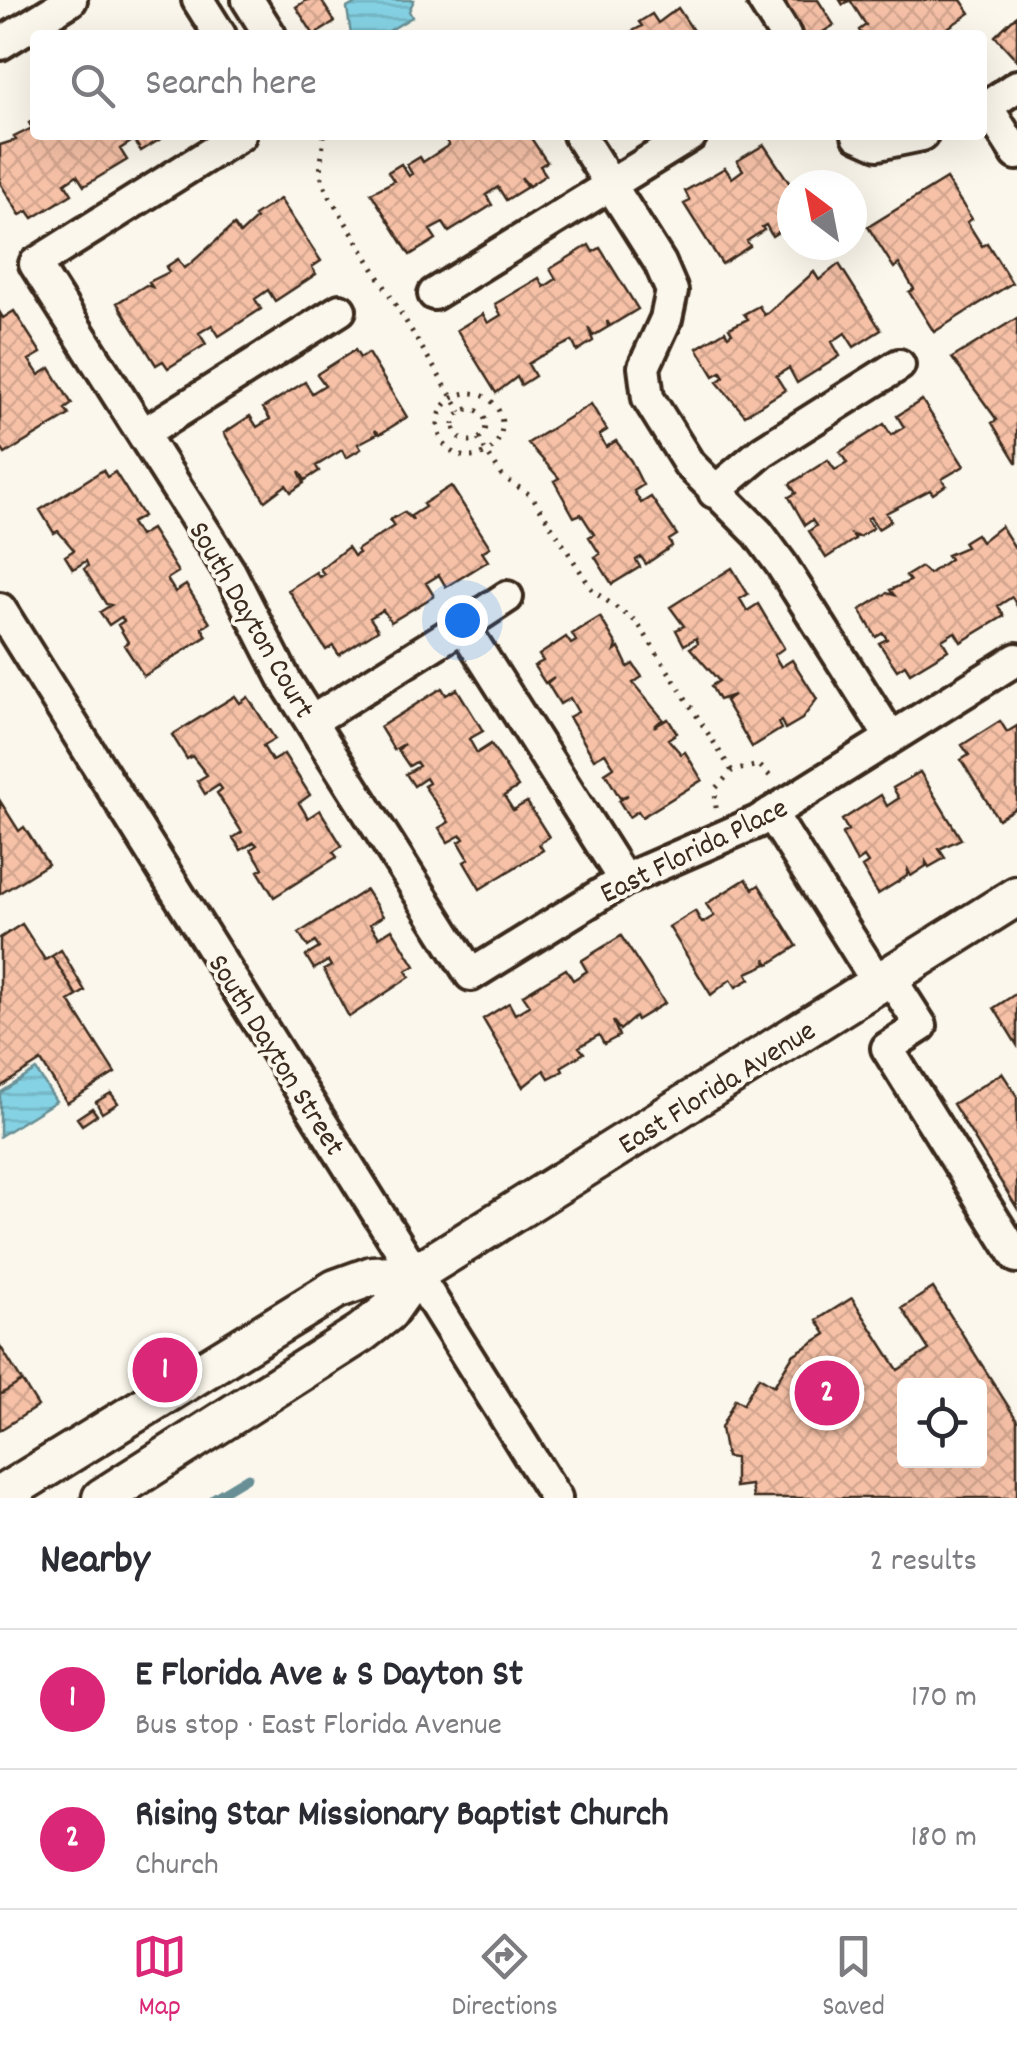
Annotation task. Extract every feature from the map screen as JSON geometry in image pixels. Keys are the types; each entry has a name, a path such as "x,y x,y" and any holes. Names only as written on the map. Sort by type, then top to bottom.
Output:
{"main road":[{"name":"East Florida Avenue","path":"102,1498 361,1333 388,1312 415,1274 1017,896"},
{"name":"East Florida Avenue","path":"0,1496 336,1289 372,1276 415,1274"}],"street":[{"path":"0,44 71,0"},
{"path":"198,0 217,30"},
{"path":"248,0 267,30"},
{"path":"763,0 782,30"},
{"path":"987,108 1017,86"},
{"path":"987,112 1017,154"},
{"name":"South Dayton Court","path":"232,140 36,264 237,584 278,669 471,975"},
{"path":"582,140 660,263 672,291 666,319 644,366 646,393 680,450 714,492 758,532 781,564 891,738"},
{"path":"434,294 682,140"},
{"path":"869,140 878,144 898,140"},
{"path":"143,434 340,310"},
{"path":"714,492 763,451 899,365"},
{"path":"312,721 507,597"},
{"name":"South Dayton Street","path":"0,609 12,656 415,1274 556,1498"},
{"path":"463,626 624,880"},
{"name":"East Florida Place","path":"471,975 624,880 781,807 1017,659"},
{"path":"781,807 884,980 921,1026 887,1048 1017,1257"}],"path":[{"path":"323,140 320,172 326,190 461,412"},
{"path":"480,395 498,409 500,435 486,453 461,456 444,442 440,416 453,398 480,395"},
{"path":"484,417 498,409"},
{"path":"476,410 484,417 486,427 478,439 466,440 457,434 455,420 461,412 476,410"},
{"path":"444,442 457,434"},
{"path":"478,439 503,477 532,496 593,591 638,622 732,770 752,764 765,768 781,807"}],"water":[{"path":"361,0 414,0 409,11 412,17 390,30 350,30 347,8"},
{"path":"36,1070 56,1101 0,1136 0,1093"}],"building":[{"path":"307,0 321,0 335,22 322,30 311,30 296,7"},
{"path":"780,0 818,0 834,25 826,30 799,30"},
{"path":"850,0 961,0 970,13 944,30 859,30 866,25"},
{"path":"678,8 693,30 634,30 652,14 658,23"},
{"path":"1017,15 1017,60 995,36"},
{"path":"30,129 30,140 134,140 120,149 127,160 84,186 77,175 65,183 72,194 33,218 28,211 20,215 0,183 0,145 16,140 14,137"},
{"path":"134,140 159,140 141,151"},
{"path":"445,140 532,140 547,162 540,166 546,175 529,186 521,177 527,187 506,200 498,187 486,195 492,205 449,232 443,223 430,230 436,239 410,255 371,193 394,181 388,172 401,164 409,176 412,174 407,165 420,157 423,162 449,145"},
{"path":"764,145 781,170 777,170 777,233 772,236 766,225 762,227 764,230 747,241 750,246 722,264 684,204 690,201 685,191 725,168 732,178 743,170 737,161"},
{"path":"946,179 972,219 967,222 982,246 987,243 1012,283 934,332 909,292 914,289 899,264 894,268 868,227"},
{"path":"280,199 321,261 312,267 316,274 275,301 268,290 255,299 261,309 219,336 212,325 199,333 206,344 168,368 163,361 156,365 117,303 146,285 152,287 149,282 169,272 166,267 178,259 184,268 189,265 234,225 240,234 256,219 254,216"},
{"path":"589,245 593,252 600,248 638,309 610,326 607,321 608,327 593,336 588,327 593,341 577,351 572,341 539,357 528,364 535,376 521,385 517,377 496,393 457,330 483,314 488,323 501,315 495,304 539,278 544,287 556,279 550,269"},
{"path":"839,264 881,330 854,347 845,333 832,342 840,356 797,383 789,368 776,376 785,390 745,415 717,382 724,377 721,372 714,376 697,348 725,331 728,336 732,333 729,328 748,319 744,314 759,306 764,315 768,313 814,272 819,280"},
{"path":"14,311 41,353 29,360 39,375 50,368 72,404 65,409 69,415 5,454 0,446 0,313 3,318"},
{"path":"1017,318 1016,462 992,423 997,420 952,358"},
{"path":"355,350 360,358 368,353 407,417 380,434 375,430 377,434 358,444 361,449 346,458 342,450 316,466 319,471 305,480 299,471 304,483 291,492 286,485 265,501 224,433 250,416 257,427 270,419 263,408 305,382 312,393 325,385 317,374"},
{"path":"922,400 964,466 942,479 946,485 933,494 930,490 886,513 891,521 878,529 870,517 867,519 873,528 859,537 852,535 855,539 826,558 809,531 816,526 812,520 805,525 789,497 796,493 790,484 828,460 835,470 847,463 840,452 884,424 891,435 904,427 897,416"},
{"path":"591,404 607,430 599,435 606,447 616,441 631,461 643,485 634,491 641,503 651,497 677,535 669,540 672,546 646,564 641,557 636,560 640,567 612,584 595,557 600,554 589,537 594,534 581,514 574,517 554,481 559,478 528,443"},
{"path":"103,470 107,477 115,472 143,516 131,523 139,536 151,529 178,572 167,579 175,592 186,585 210,623 202,628 207,636 144,676 124,645 128,642 118,625 124,621 121,617 109,625 100,612 111,605 106,604 84,569 88,566 86,561 73,569 65,556 74,550 58,531 54,533 40,510"},
{"path":"451,486 490,547 482,552 488,561 446,587 439,575 426,583 434,596 391,622 383,610 370,618 378,630 339,655 333,646 326,650 288,590 316,572 319,577 324,574 320,569 348,547 354,556 359,553 357,550 394,526 390,520 404,512 413,520 411,516 425,507 423,504"},
{"path":"1001,526 1017,551 1017,606 1012,597 998,606 1004,616 961,642 955,632 942,640 948,650 910,673 905,665 897,670 879,643 887,639 883,633 876,637 860,610 887,593 894,595 890,590 910,581 906,576 921,567 929,574 950,559 947,555 966,547 963,542 976,534 981,542"},
{"path":"732,568 748,594 740,599 747,611 758,604 784,648 774,655 781,667 792,660 817,699 802,719 785,729 781,721 781,729 752,747 725,701 734,695 719,700 711,686 719,681 690,648 698,643 696,638 684,645 676,630 684,626 670,607"},
{"path":"600,617 617,645 615,651 619,648 628,667 633,664 642,677 633,683 663,719 654,727 668,719 677,733 668,739 681,754 685,752 702,780 642,817 638,811 629,817 619,801 628,795 620,798 605,773 614,767 605,753 594,759 569,717 578,712 570,698 560,704 547,683 554,677 545,683 534,666 543,661 539,655 566,637 571,644 576,641 572,634"},
{"path":"442,688 446,695 457,689 483,731 469,739 477,753 491,744 518,787 504,796 513,810 527,802 549,837 539,844 543,850 480,889 464,862 469,859 459,842 464,839 461,835 448,842 439,828 449,822 424,786 429,783 426,778 414,786 406,774 419,766 416,762 409,766 398,750 404,744 394,750 380,727"},
{"path":"235,696 240,703 248,697 275,739 263,746 272,761 284,754 310,795 299,803 308,818 320,810 342,846 333,852 337,857 274,897 258,871 263,868 251,849 257,845 254,842 241,850 233,838 242,832 217,793 222,789 219,785 205,794 197,781 207,775 192,756 187,759 172,735"},
{"path":"1000,721 1007,732 1017,726 1017,807 998,819 961,760 969,755 962,745"},
{"path":"920,772 961,839 939,849 945,858 929,867 926,862 911,876 908,870 907,876 878,894 862,867 868,863 864,857 857,862 842,834 848,830 842,820 881,795 887,806 899,798 893,788"},
{"path":"0,801 19,831 24,827 48,864 0,894"},
{"path":"746,879 753,889 759,885 797,946 769,964 765,958 767,964 747,973 750,979 736,987 731,979 711,995 669,927 695,911 702,923 714,916 706,904"},
{"path":"366,890 383,916 370,924 379,937 392,929 415,966 406,971 410,977 349,1017 324,970 331,966 328,961 314,969 306,956 319,948 315,942 308,947 299,933"},
{"path":"22,924 45,960 52,956 77,996 69,1001 115,1073 67,1103 41,1061 0,1087 0,938"},
{"path":"621,936 665,1003 637,1020 635,1017 620,1030 613,1021 619,1036 604,1044 599,1035 579,1047 584,1053 561,1067 563,1071 549,1078 544,1070 523,1087 483,1019 509,1003 515,1014 530,1005 523,995 566,969 573,980 587,971 581,961"},
{"path":"61,950 85,991 77,996 52,956"},
{"path":"1017,993 1017,1045 994,1008"},
{"path":"1002,1073 1017,1096 1017,1208 953,1104"},
{"path":"111,1093 118,1103 102,1113 96,1102"},
{"path":"92,1108 97,1115 82,1125 77,1118"},
{"path":"933,1288 1017,1420 1017,1498 753,1498 751,1485 735,1487 735,1458 726,1457 721,1428 735,1399 743,1404 759,1377 774,1386 793,1355 826,1334 817,1320 852,1298 898,1370 929,1350 902,1308"},
{"path":"0,1346 22,1381 0,1395"},
{"path":"22,1381 38,1406 0,1430 0,1395"}],"waterway":[{"path":"213,1498 248,1477"}],"place":[{"name":"E Florida Ave & S Dayton St","path":"165,1370"},
{"name":"Rising Star Missionary Baptist Church","path":"827,1393"}]}
